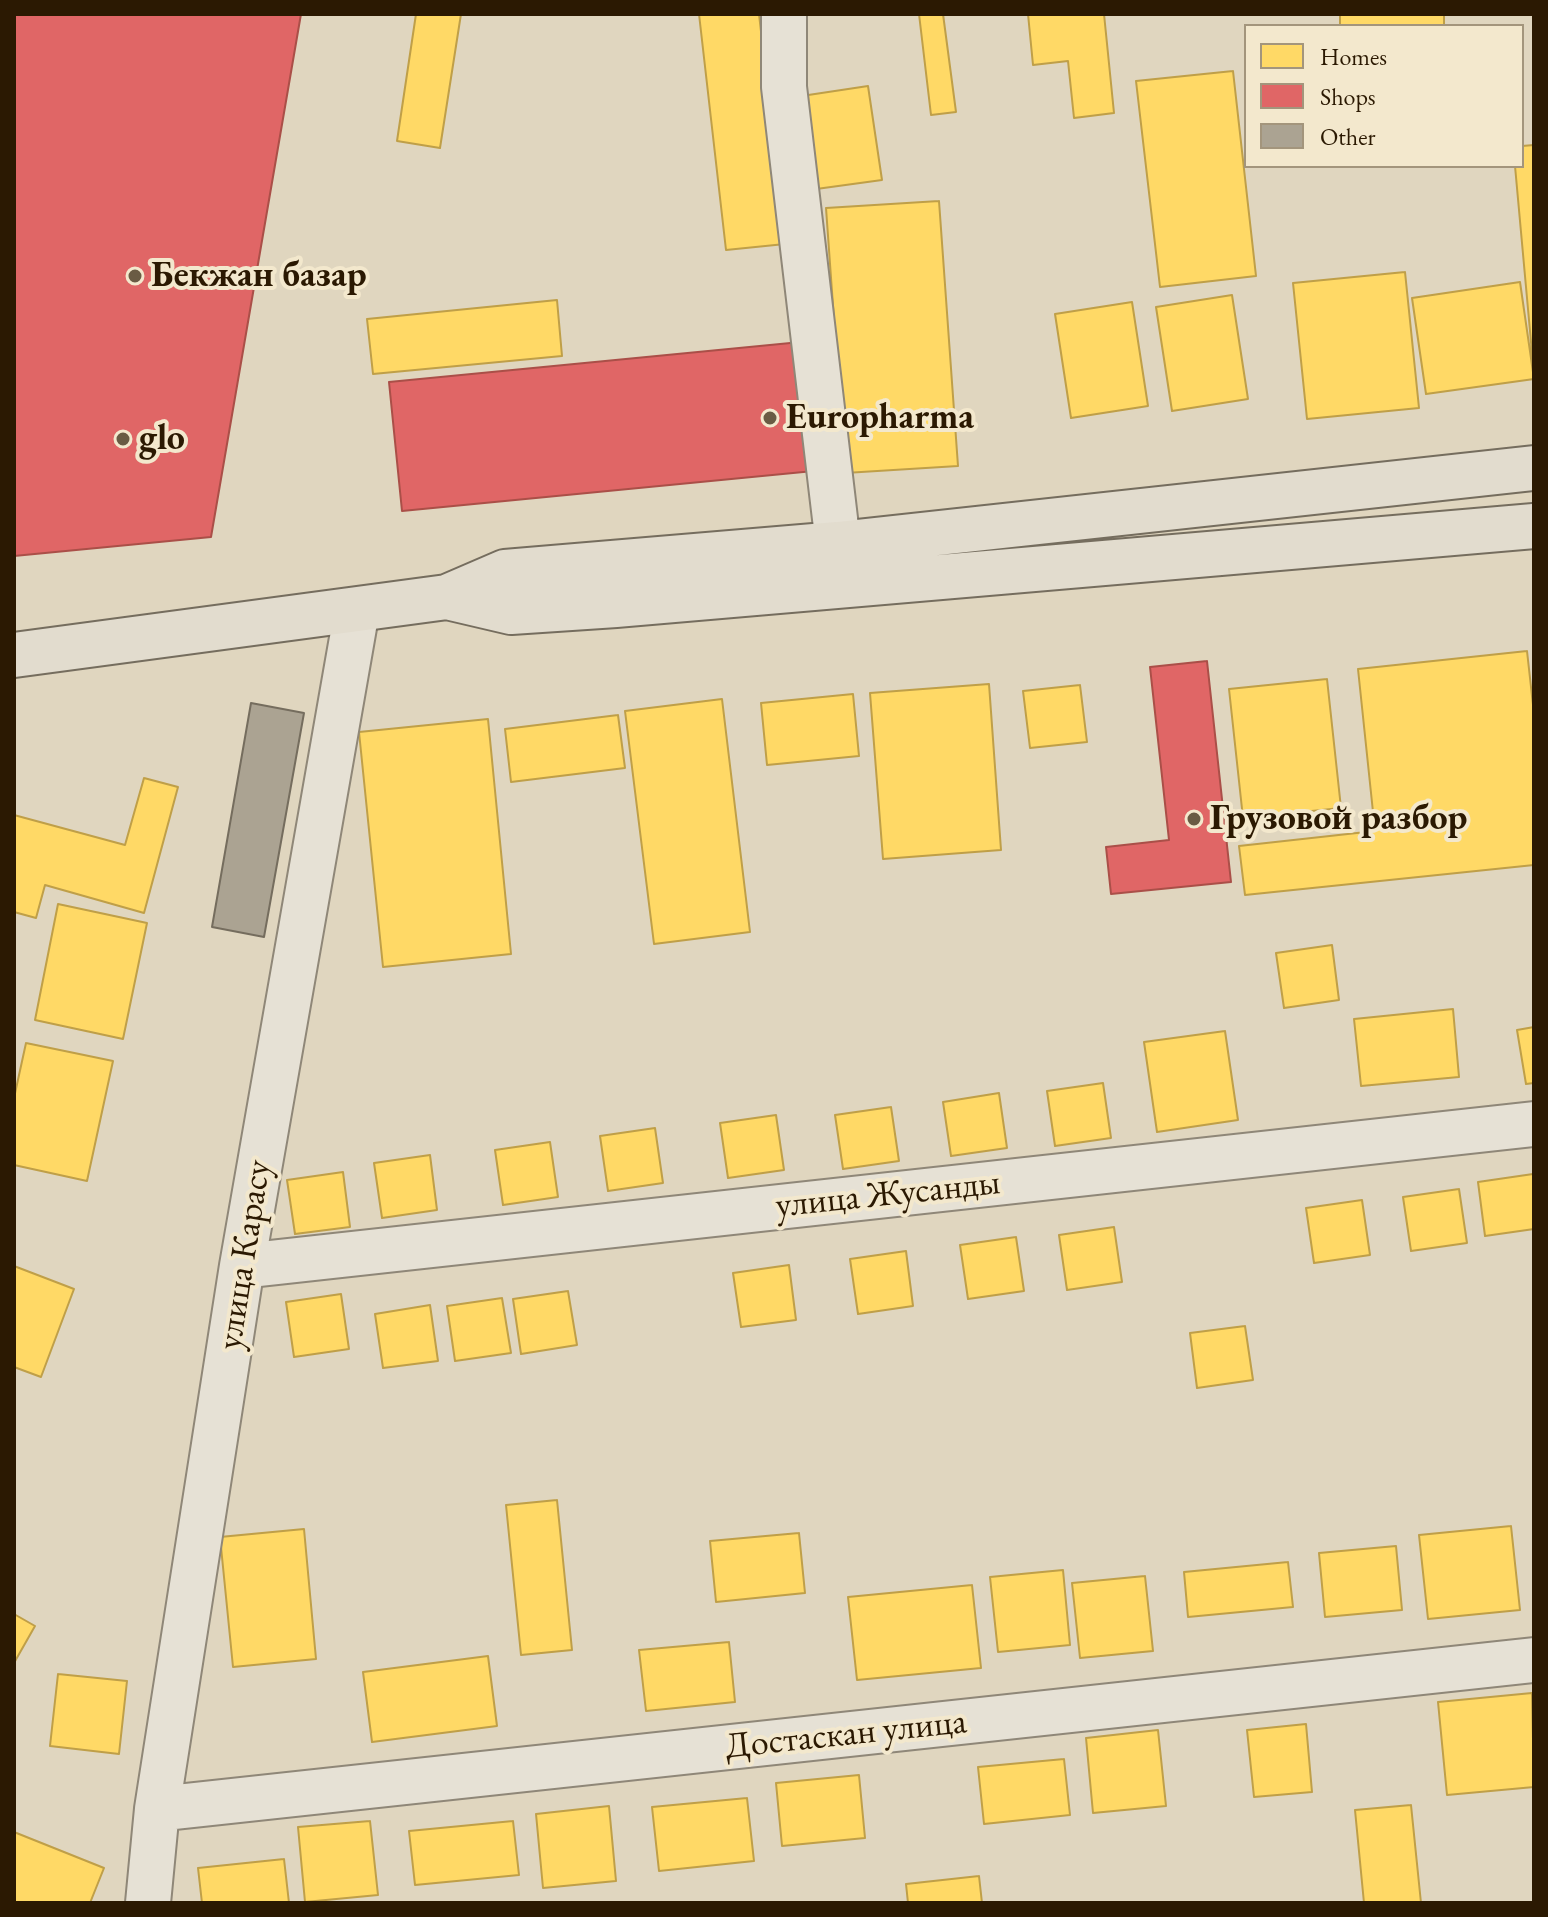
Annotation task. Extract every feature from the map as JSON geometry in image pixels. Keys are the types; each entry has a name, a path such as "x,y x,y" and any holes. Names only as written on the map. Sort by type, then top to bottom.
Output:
{"highway":[{"path":"14,655 447,597 505,572 838,544 1534,468"},
{"path":"447,597 511,612 1534,526"},
{"path":"610,562 616,605"}],"street":[{"path":"784,14 784,87 838,544"},
{"name":"улица Карасу","path":"148,1903 157,1809 242,1266 357,610"},
{"name":"улица Жусанды","path":"242,1266 1534,1124"},
{"name":"Достаскан улица","path":"157,1809 1534,1660"}],"building: Homes":[{"path":"416,14 461,14 440,148 397,141"},
{"path":"699,14 759,14 785,244 726,250"},
{"path":"919,14 943,14 956,112 931,115"},
{"path":"1028,14 1104,14 1114,113 1074,118 1068,61 1033,65"},
{"path":"1340,14 1444,14 1444,24 1340,24"},
{"path":"1233,71 1256,276 1160,287 1136,81"},
{"path":"868,86 882,180 809,190 795,97"},
{"path":"1534,145 1534,375 1515,168 1524,168 1524,146"},
{"path":"939,201 958,466 845,473 826,208"},
{"path":"1405,272 1419,408 1307,419 1293,283"},
{"path":"1520,282 1534,379 1426,394 1412,298"},
{"path":"1232,295 1248,399 1172,411 1156,307"},
{"path":"557,300 562,356 373,374 367,319"},
{"path":"1132,302 1148,406 1071,418 1055,314"},
{"path":"1527,651 1534,714 1534,865 1245,895 1239,846 1375,831 1358,669"},
{"path":"1327,679 1341,808 1243,818 1229,689"},
{"path":"989,684 1001,850 883,859 870,693"},
{"path":"1080,685 1087,742 1030,748 1023,691"},
{"path":"853,694 859,756 767,765 761,703"},
{"path":"722,699 750,932 654,944 625,711"},
{"path":"618,715 625,768 511,782 505,729"},
{"path":"488,719 511,954 383,967 359,732"},
{"path":"144,778 178,787 144,913 45,885 36,918 14,912 14,815 125,845"},
{"path":"58,904 147,923 123,1039 35,1020"},
{"path":"1332,945 1339,1000 1284,1008 1276,953"},
{"path":"1453,1009 1459,1077 1361,1086 1354,1019"},
{"path":"1534,1027 1534,1083 1526,1084 1517,1030"},
{"path":"1225,1031 1238,1120 1157,1132 1144,1042"},
{"path":"26,1043 113,1061 87,1181 14,1165 14,1098"},
{"path":"1103,1083 1111,1138 1055,1146 1047,1091"},
{"path":"999,1093 1007,1148 951,1156 943,1102"},
{"path":"891,1107 899,1161 843,1169 835,1115"},
{"path":"776,1115 784,1170 728,1178 720,1123"},
{"path":"655,1128 663,1183 608,1191 600,1136"},
{"path":"550,1142 558,1197 503,1205 495,1150"},
{"path":"430,1155 437,1210 382,1218 374,1163"},
{"path":"343,1172 350,1227 295,1234 287,1180"},
{"path":"1533,1174 1534,1229 1485,1236 1478,1182"},
{"path":"1459,1189 1467,1243 1411,1251 1403,1197"},
{"path":"1362,1200 1370,1255 1314,1263 1306,1208"},
{"path":"1114,1227 1122,1282 1067,1290 1059,1235"},
{"path":"1016,1237 1024,1291 968,1299 960,1245"},
{"path":"906,1251 913,1306 858,1314 850,1259"},
{"path":"789,1265 796,1320 741,1327 733,1273"},
{"path":"14,1266 74,1289 41,1377 14,1367"},
{"path":"568,1291 577,1345 521,1354 513,1299"},
{"path":"341,1294 349,1349 294,1357 286,1302"},
{"path":"502,1298 511,1353 455,1361 447,1306"},
{"path":"430,1305 438,1361 383,1368 375,1314"},
{"path":"1245,1326 1253,1380 1197,1388 1190,1333"},
{"path":"557,1500 572,1650 521,1655 506,1505"},
{"path":"1511,1526 1520,1610 1428,1619 1419,1535"},
{"path":"304,1529 316,1659 233,1667 220,1537"},
{"path":"799,1533 805,1593 716,1602 710,1541"},
{"path":"1396,1546 1402,1610 1325,1617 1319,1553"},
{"path":"1288,1562 1293,1607 1188,1617 1184,1572"},
{"path":"1063,1570 1070,1645 998,1652 990,1577"},
{"path":"1145,1576 1153,1651 1080,1658 1072,1583"},
{"path":"972,1585 981,1668 857,1680 848,1597"},
{"path":"14,1614 35,1626 14,1663"},
{"path":"729,1642 735,1702 646,1711 639,1650"},
{"path":"488,1656 497,1726 372,1742 363,1672"},
{"path":"58,1674 127,1681 119,1754 50,1746"},
{"path":"1532,1693 1534,1787 1447,1795 1438,1702"},
{"path":"1306,1724 1312,1792 1254,1797 1247,1730"},
{"path":"1158,1730 1166,1806 1093,1813 1086,1738"},
{"path":"1064,1759 1070,1815 984,1824 978,1767"},
{"path":"859,1775 865,1838 782,1846 776,1783"},
{"path":"747,1798 754,1861 659,1871 652,1807"},
{"path":"1411,1805 1421,1903 1364,1903 1355,1810"},
{"path":"609,1806 616,1881 543,1888 536,1814"},
{"path":"370,1821 378,1895 305,1902 298,1827"},
{"path":"513,1821 519,1875 415,1885 409,1831"},
{"path":"14,1832 104,1868 90,1903 14,1903"},
{"path":"284,1859 289,1903 202,1903 198,1868"},
{"path":"979,1876 982,1903 908,1903 906,1884"}],"building: Shops":[{"name":"Бекжан базар","path":"14,14 301,14 211,537 14,556"},
{"path":"811,341 824,470 402,511 389,382"},
{"path":"1207,661 1231,882 1111,894 1106,847 1169,840 1150,667"}],"building: Other":[{"path":"251,703 304,713 264,937 212,927"}],"place":[{"name":"Бекжан базар","path":"135,276"},
{"name":"Europharma","path":"770,418"},
{"name":"glo","path":"123,439"},
{"name":"Грузовой разбор","path":"1194,819"}]}
